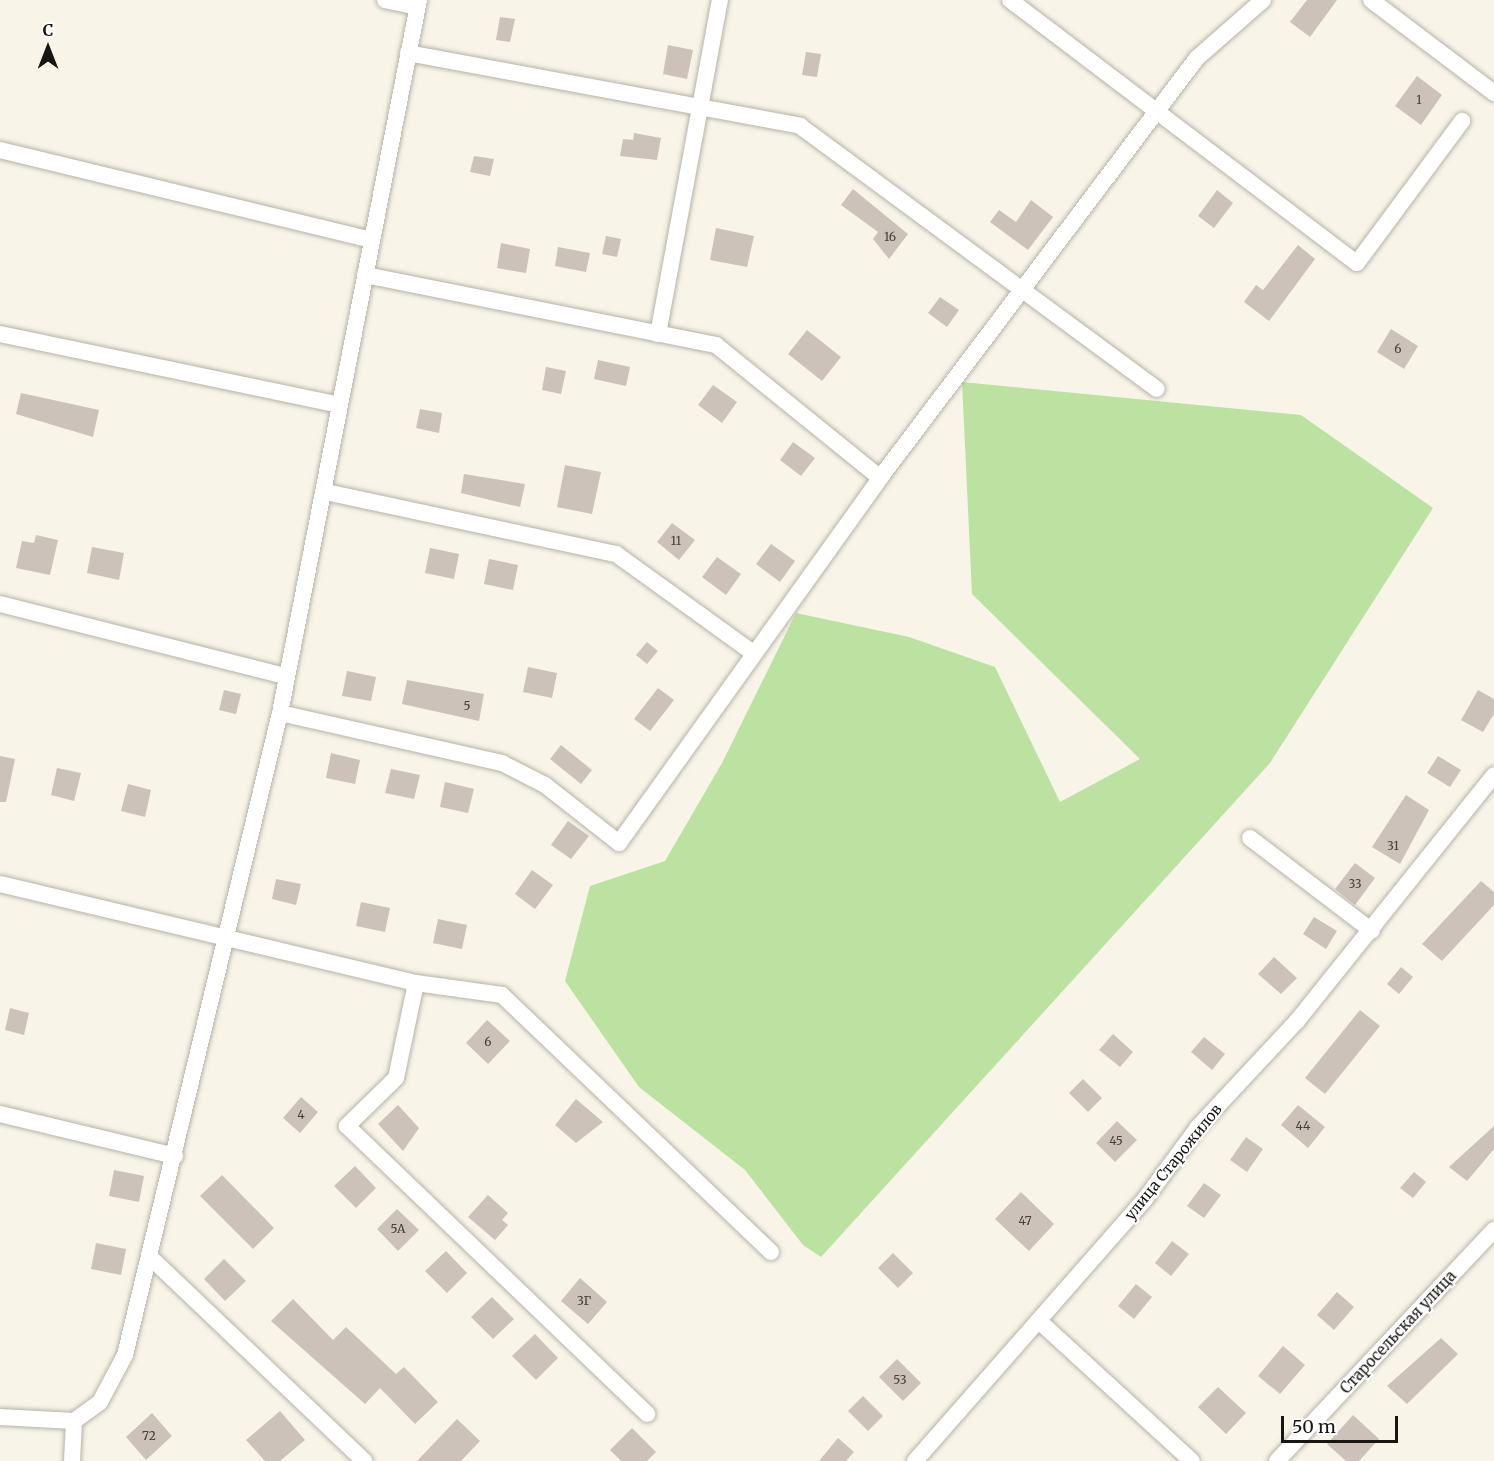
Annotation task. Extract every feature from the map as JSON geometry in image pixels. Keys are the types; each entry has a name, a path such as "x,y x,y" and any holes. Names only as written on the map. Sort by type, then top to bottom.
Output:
{"street":[{"path":"72,1461 74,1421 113,1384 150,1257 225,934 280,713 285,676 326,492 339,405 418,4 385,0"},
{"path":"658,334 702,108 720,0"},
{"path":"1010,0 1157,116 1357,263 1462,121"},
{"path":"280,713 502,763 545,785 619,843 752,652 1022,289 1157,116 1197,57 1263,0"},
{"path":"1371,0 1494,93"},
{"path":"408,53 800,126 1157,389"},
{"path":"0,150 371,240"},
{"path":"364,275 716,345 880,478"},
{"path":"0,334 339,405"},
{"path":"326,492 616,554 752,652"},
{"path":"0,604 285,676"},
{"name":"улица Старожилов","path":"915,1461 1146,1199 1198,1127 1372,931 1494,775"},
{"path":"1250,838 1372,931"},
{"path":"0,884 225,934 416,983 502,995 771,1252"},
{"path":"416,983 396,1078 347,1126 647,1414"},
{"path":"0,1114 175,1156"},
{"name":"Старосельская улица","path":"1277,1461 1494,1230"},
{"path":"150,1257 364,1461"},
{"path":"1039,1321 1192,1461"},
{"path":"0,1417 74,1421"}],"green space":[{"path":"962,382 1301,415 1433,508 1270,763 821,1257 803,1245 745,1170 639,1087 565,981 590,886 665,861 722,763 796,613 909,637 995,667 1060,802 1140,759 972,594"}],"building":[{"path":"1307,0 1337,0 1310,37 1290,22"},
{"path":"500,17 515,19 510,42 496,40"},
{"path":"668,45 693,50 687,79 663,74"},
{"path":"806,52 821,54 817,77 802,75"},
{"path":"1417,76 1442,95 1421,125 1395,106"},
{"path":"634,133 661,138 657,160 620,156 623,139 633,140"},
{"path":"474,156 494,159 490,176 470,172"},
{"path":"853,189 908,234 889,259 873,239 878,232 841,205"},
{"path":"1217,190 1233,203 1214,228 1198,216"},
{"path":"1031,200 1053,217 1028,250 990,222 999,210 1016,222"},
{"path":"716,228 754,236 747,267 710,260"},
{"path":"606,236 621,239 617,257 602,254"},
{"path":"501,243 530,249 526,273 497,268"},
{"path":"1298,245 1315,259 1269,321 1244,302 1256,285 1263,290"},
{"path":"558,247 590,253 586,272 555,266"},
{"path":"940,297 959,310 947,327 928,313"},
{"path":"1391,329 1418,346 1404,369 1377,352"},
{"path":"807,330 841,357 822,381 788,354"},
{"path":"598,360 630,367 626,386 594,379"},
{"path":"546,367 566,371 561,394 542,390"},
{"path":"713,385 737,402 722,423 698,405"},
{"path":"21,393 99,410 93,437 16,414"},
{"path":"420,409 442,413 439,433 416,428"},
{"path":"793,442 815,458 801,476 780,460"},
{"path":"565,465 601,472 592,514 557,507"},
{"path":"464,474 525,484 520,507 461,493"},
{"path":"672,523 695,540 679,560 657,542"},
{"path":"36,535 58,540 50,575 16,568 22,541 34,543"},
{"path":"771,544 795,561 780,582 756,564"},
{"path":"92,547 124,553 119,580 87,573"},
{"path":"430,548 459,554 454,579 425,573"},
{"path":"717,557 741,574 726,595 702,577"},
{"path":"489,559 518,565 513,590 484,584"},
{"path":"647,642 658,651 647,664 636,655"},
{"path":"528,667 557,673 552,698 523,692"},
{"path":"347,671 376,677 371,701 342,696"},
{"path":"407,680 484,694 479,721 402,704"},
{"path":"658,688 674,700 650,731 634,719"},
{"path":"224,690 241,694 236,714 219,710"},
{"path":"1478,690 1494,699 1494,714 1483,732 1461,720"},
{"path":"561,745 592,770 581,784 550,759"},
{"path":"331,753 360,760 355,784 326,778"},
{"path":"0,756 15,759 6,802 0,802"},
{"path":"1438,756 1461,770 1450,787 1427,773"},
{"path":"57,768 81,773 74,801 51,795"},
{"path":"391,769 420,775 414,799 385,793"},
{"path":"445,782 474,789 468,813 440,807"},
{"path":"128,784 151,790 145,817 121,811"},
{"path":"1406,795 1429,810 1400,864 1372,847"},
{"path":"568,821 589,836 571,859 551,845"},
{"path":"1355,863 1375,878 1355,905 1335,889"},
{"path":"532,870 553,885 535,909 515,894"},
{"path":"276,879 301,884 296,905 272,899"},
{"path":"1481,881 1494,892 1494,905 1442,961 1422,944"},
{"path":"361,902 390,908 385,932 356,926"},
{"path":"1314,917 1337,931 1326,949 1303,934"},
{"path":"438,919 467,925 462,949 433,943"},
{"path":"1274,957 1297,978 1281,994 1258,974"},
{"path":"1401,967 1413,977 1399,994 1387,984"},
{"path":"10,1008 29,1013 24,1035 5,1030"},
{"path":"1360,1010 1380,1026 1325,1094 1305,1078"},
{"path":"487,1020 510,1041 488,1064 466,1043"},
{"path":"1113,1034 1133,1052 1120,1067 1099,1050"},
{"path":"1204,1037 1225,1054 1212,1070 1191,1052"},
{"path":"1083,1079 1102,1098 1088,1112 1069,1093"},
{"path":"301,1097 318,1112 300,1133 283,1118"},
{"path":"576,1099 603,1122 576,1143 555,1125"},
{"path":"398,1105 419,1128 403,1151 378,1124"},
{"path":"1298,1105 1325,1127 1308,1148 1281,1125"},
{"path":"1117,1121 1137,1140 1115,1162 1096,1143"},
{"path":"1494,1126 1494,1149 1467,1181 1449,1167"},
{"path":"1246,1137 1263,1149 1247,1172 1230,1160"},
{"path":"355,1166 376,1188 356,1208 334,1186"},
{"path":"114,1170 144,1176 139,1202 109,1196"},
{"path":"1414,1172 1426,1182 1413,1198 1400,1188"},
{"path":"222,1175 274,1228 253,1249 200,1196"},
{"path":"1204,1183 1221,1195 1204,1218 1187,1206"},
{"path":"1021,1192 1054,1224 1029,1251 995,1219"},
{"path":"488,1195 508,1213 502,1220 508,1225 495,1240 468,1217"},
{"path":"397,1209 419,1230 398,1251 377,1229"},
{"path":"1172,1241 1189,1254 1171,1276 1155,1263"},
{"path":"96,1243 126,1249 121,1275 91,1269"},
{"path":"446,1251 467,1273 447,1293 425,1271"},
{"path":"893,1253 913,1273 898,1288 878,1268"},
{"path":"224,1259 246,1281 225,1301 204,1279"},
{"path":"580,1278 607,1302 588,1324 561,1301"},
{"path":"1136,1284 1152,1297 1134,1319 1118,1306"},
{"path":"1337,1292 1354,1307 1334,1330 1317,1315"},
{"path":"492,1297 514,1319 493,1339 471,1317"},
{"path":"293,1299 333,1340 346,1327 396,1374 404,1367 438,1402 415,1424 380,1388 365,1404 271,1321"},
{"path":"535,1334 558,1358 536,1380 512,1356"},
{"path":"1441,1338 1458,1354 1407,1404 1387,1386"},
{"path":"1283,1346 1305,1365 1280,1394 1258,1376"},
{"path":"897,1359 921,1383 903,1401 879,1377"},
{"path":"1218,1387 1246,1413 1226,1434 1198,1407"},
{"path":"863,1396 883,1416 868,1431 848,1411"},
{"path":"280,1411 305,1440 280,1461 265,1461 246,1440"},
{"path":"152,1413 172,1436 146,1460 126,1437"},
{"path":"1353,1415 1379,1439 1359,1461 1346,1461 1327,1444"},
{"path":"457,1419 480,1441 461,1461 417,1461"},
{"path":"632,1428 656,1452 647,1461 621,1461 610,1450"},
{"path":"838,1438 854,1452 846,1461 819,1461"}]}
